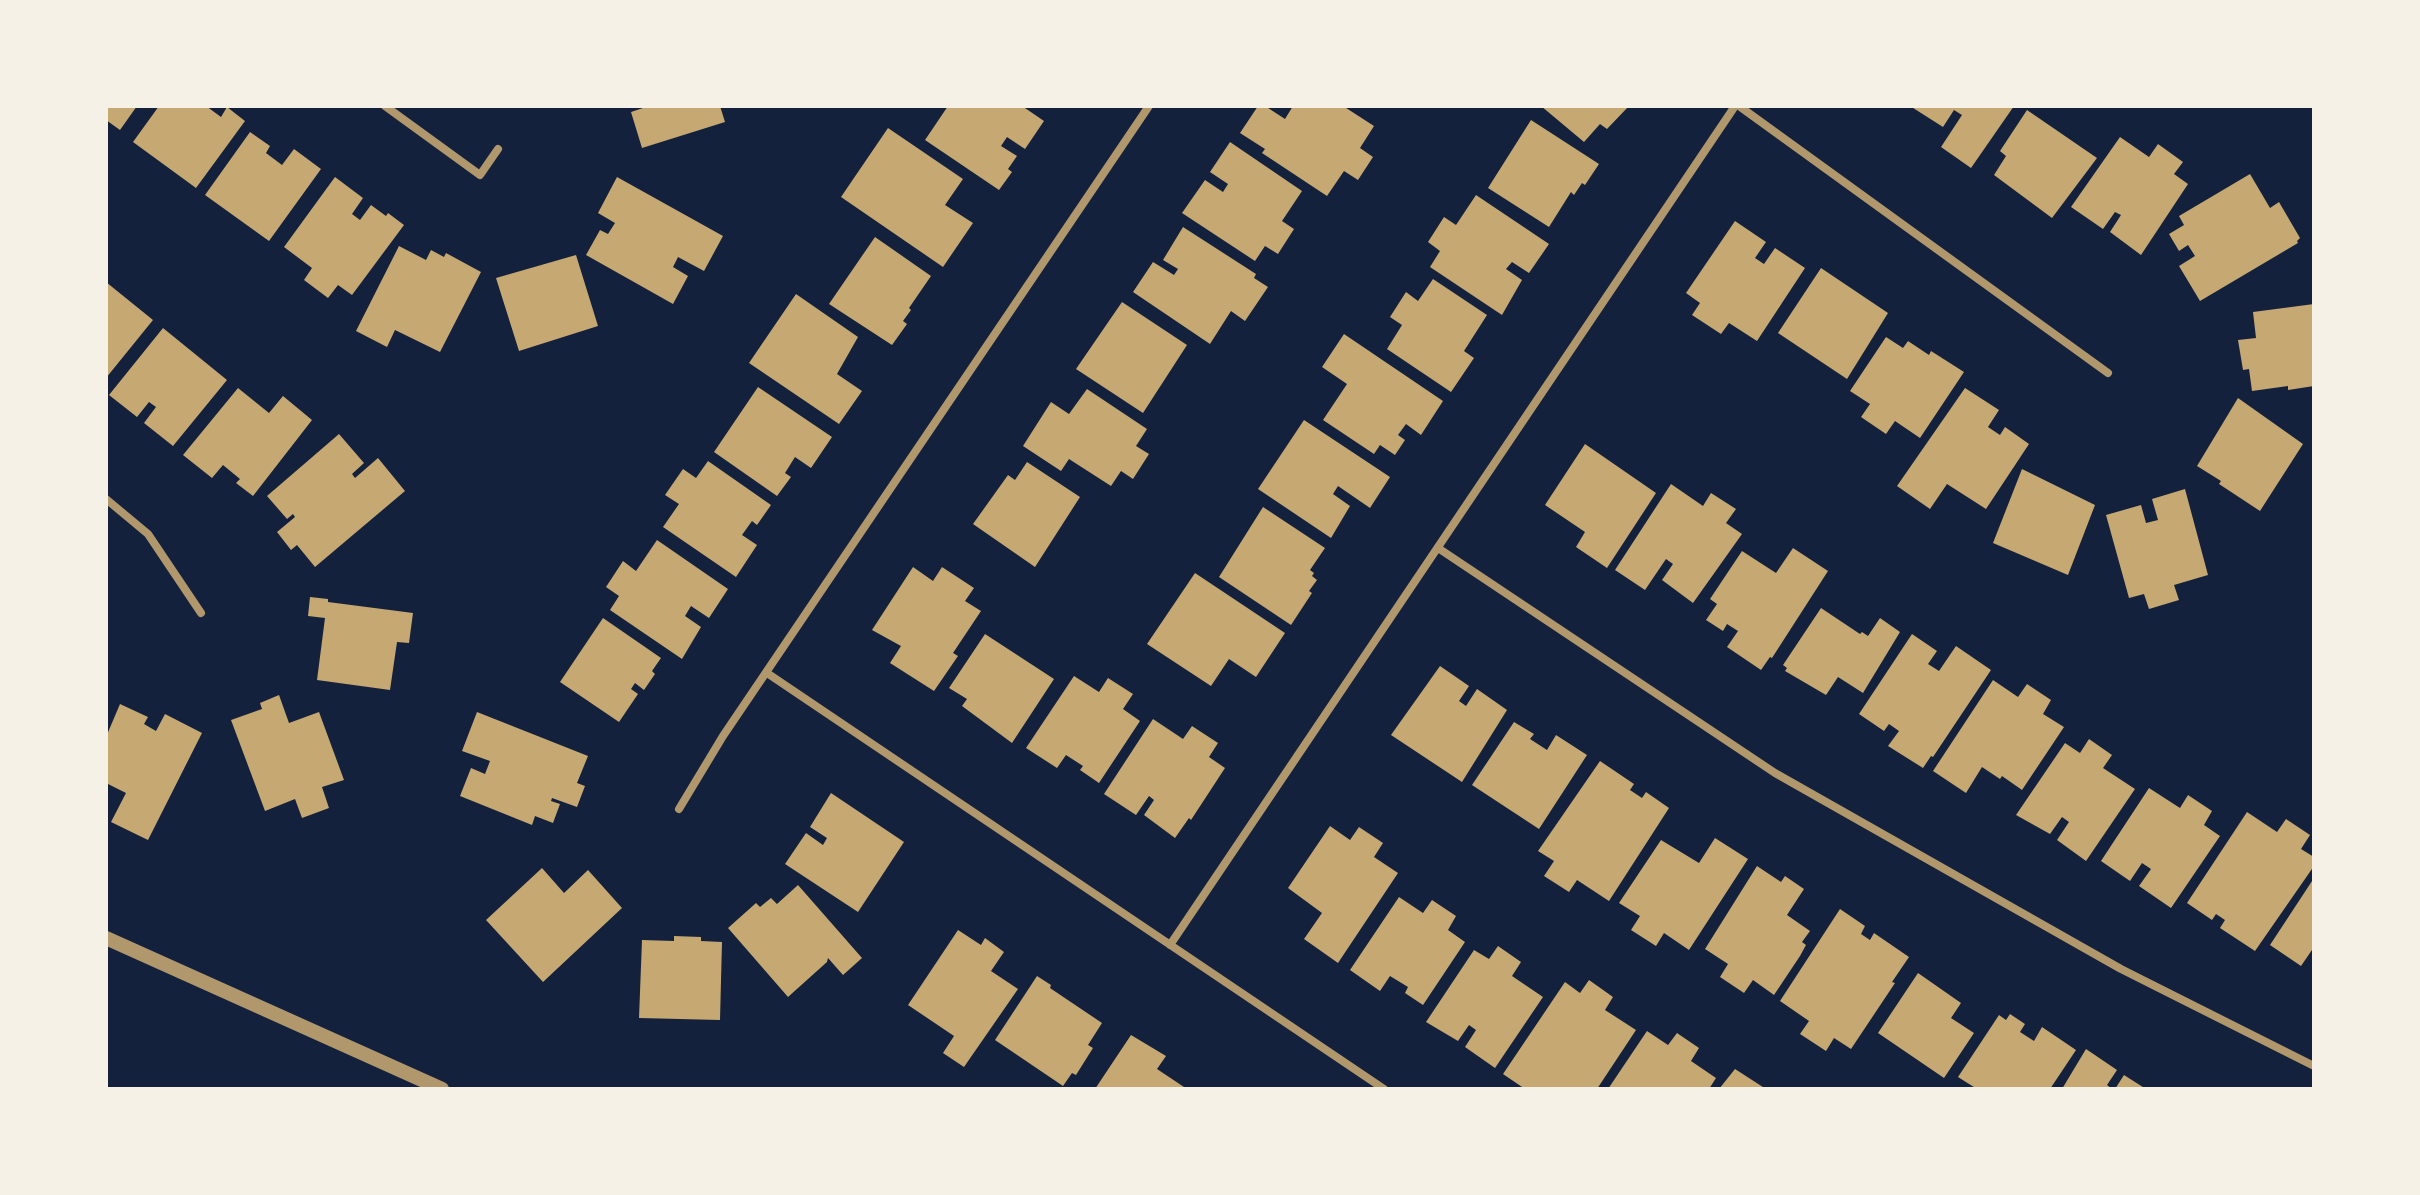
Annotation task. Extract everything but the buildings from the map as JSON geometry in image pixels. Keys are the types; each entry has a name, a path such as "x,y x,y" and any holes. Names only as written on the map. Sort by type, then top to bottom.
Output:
{"street":[{"path":"385,106 480,175 498,149"},
{"path":"679,809 723,736 1149,106"},
{"path":"1170,945 1737,106 2108,373"},
{"path":"106,499 148,534 201,613"},
{"path":"1438,548 1775,773 2121,969 2314,1066"},
{"path":"767,673 1384,1089"},
{"path":"106,938 442,1089"}]}
